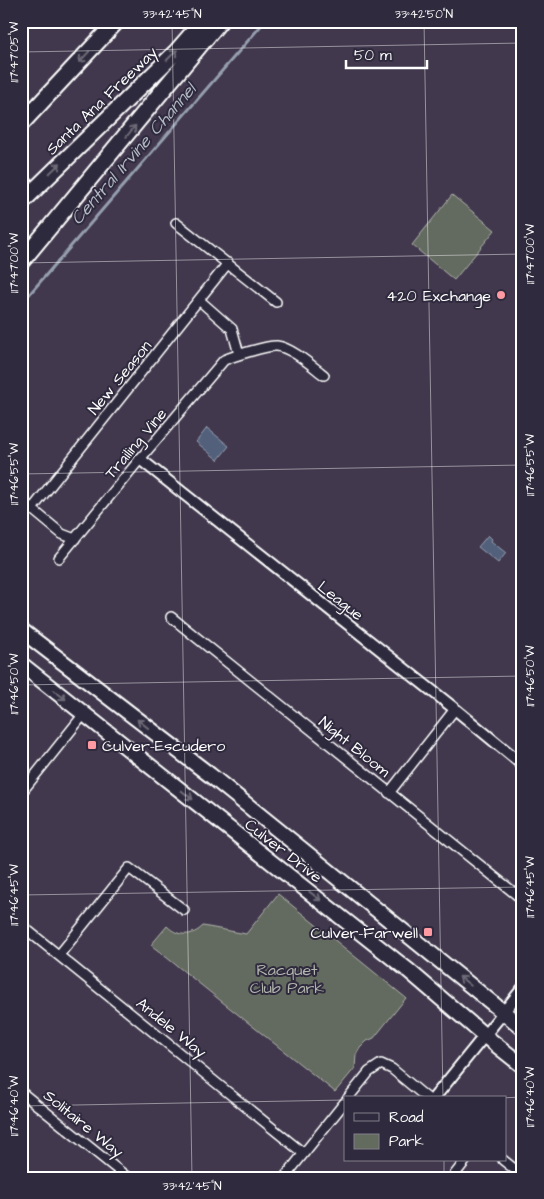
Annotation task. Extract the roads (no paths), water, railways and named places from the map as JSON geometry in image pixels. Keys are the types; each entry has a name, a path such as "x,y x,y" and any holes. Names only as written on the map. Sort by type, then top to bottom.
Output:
{"highway":[{"path":"21,124 117,21"},
{"name":"Santa Ana Freeway","path":"21,203 177,51 203,21"},
{"path":"21,262 220,21"}],"main road":[{"name":"Culver Drive","path":"21,630 210,775 523,1028"},
{"name":"Culver Drive","path":"21,664 409,971 484,1036 523,1066"}],"street":[{"path":"176,223 276,302"},
{"name":"New Season","path":"32,509 228,263"},
{"path":"199,300 232,329 238,354"},
{"name":"Trailing Vine","path":"60,558 140,459 224,360 238,354 277,346 292,352 324,375"},
{"name":"League","path":"140,459 455,709 523,766"},
{"path":"21,500 62,534 76,539"},
{"name":"Night Bloom","path":"170,617 522,898"},
{"path":"390,793 455,709"},
{"path":"21,793 84,714"},
{"path":"59,955 129,868 184,910"},
{"name":"Andele Way","path":"21,925 303,1153"},
{"path":"436,1096 523,988"},
{"path":"350,1096 370,1072 381,1064 392,1069 425,1096"},
{"name":"Solitaire Way","path":"21,1092 128,1178"},
{"path":"284,1178 344,1103"},
{"path":"452,1178 464,1162"},
{"path":"506,1162 523,1176"}],"water":[{"path":"207,428 229,446 218,460 196,442"},
{"path":"488,535 492,539 491,541 506,553 498,563 478,547"}],"waterway":[{"name":"Central Irvine Channel","path":"21,304 265,21"}],"place":[{"name":"420 Exchange","path":"501,295"},
{"name":"Culver-Escudero","path":"92,745"},
{"name":"Culver-Farwell","path":"428,932"}],"park label":[{"name":"Racquet Club Park","path":"287,978"}]}
